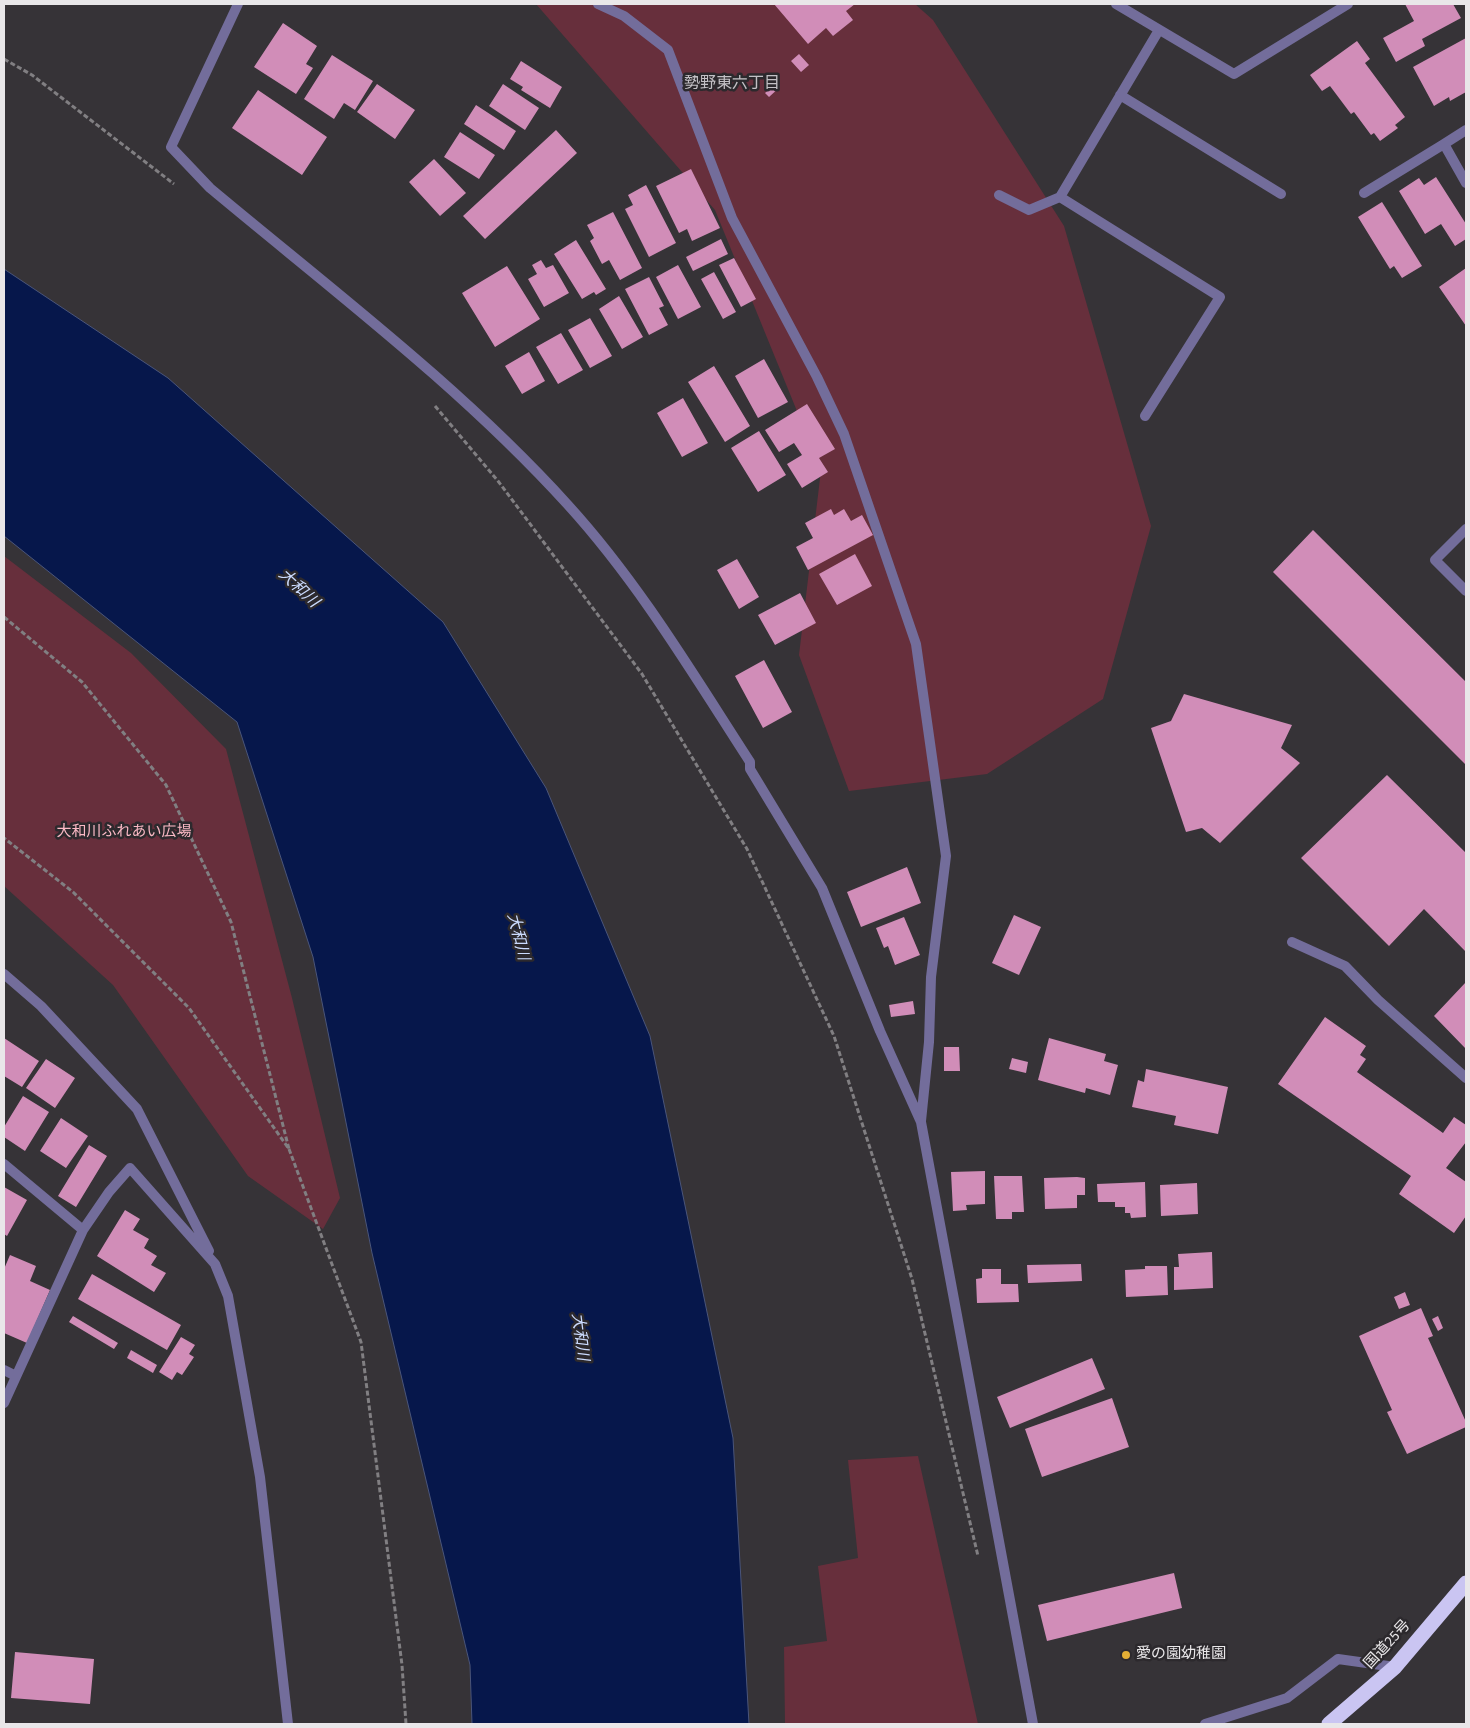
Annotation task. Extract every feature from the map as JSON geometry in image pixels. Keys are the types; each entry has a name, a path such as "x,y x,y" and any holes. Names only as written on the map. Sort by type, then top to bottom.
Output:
{"highway":[{"name":"国道25号","path":"1329,1724 1395,1667 1464,1590"}],"street":[{"path":"238,4 171,148 210,188 476,411 569,506 650,607 750,762 750,769 822,888 880,1031 921,1122 1033,1724"},
{"path":"598,4 624,16 668,50 732,218 817,377 844,434 916,644 946,856 931,976 929,1042 921,1122"},
{"path":"1116,4 1234,74 1348,4"},
{"path":"999,195 1029,210 1060,197 1159,30"},
{"path":"1120,95 1281,194"},
{"path":"1364,193 1466,130"},
{"path":"1444,144 1466,183"},
{"path":"1060,197 1220,297 1145,416"},
{"path":"1466,529 1435,560 1466,591"},
{"path":"1292,942 1345,966 1378,1000 1466,1078"},
{"path":"4,974 41,1006 137,1109 215,1264 228,1296 260,1477 288,1724"},
{"path":"4,1164 83,1230"},
{"path":"4,1403 83,1230 109,1192 130,1168 215,1264"},
{"path":"4,1370 16,1376"},
{"path":"1205,1724 1287,1698 1338,1659 1395,1667"}],"path":[{"path":"4,59 32,75 181,189"},
{"path":"428,398 498,481 642,674 748,849 834,1036 912,1279 979,1560"},
{"path":"4,617 82,682 166,784 230,922 289,1150 361,1342 402,1665 406,1724"},
{"path":"4,838 73,892 189,1008 289,1150"}],"green space":[{"path":"536,4 915,4 933,20 1064,226 1151,526 1103,699 987,774 849,791 799,655 821,470 715,210"},
{"name":"大和川ふれあい広場","path":"4,556 131,653 226,749 292,998 340,1198 323,1229 248,1176 113,985 4,886"},
{"path":"918,1456 978,1724 785,1724 784,1647 827,1641 818,1566 858,1558 848,1460"}],"water":[{"name":"大和川","path":"4,269 168,378 443,622 546,788 650,1036 733,1438 749,1724 472,1724 470,1665 372,1253 313,957 237,722 4,536"}],"building":[{"path":"774,4 855,4 846,11 853,20 833,36 826,28 808,44"},
{"path":"1405,4 1453,4 1461,18 1422,39 1425,46 1396,62 1383,38 1414,21"},
{"path":"283,23 317,46 306,64 313,68 296,94 254,67"},
{"path":"1466,38 1466,92 1450,101 1449,97 1434,106 1413,67"},
{"path":"1357,41 1370,59 1365,63 1405,117 1395,125 1398,128 1380,141 1374,133 1371,135 1354,112 1351,114 1330,86 1322,91 1310,75"},
{"path":"799,54 809,65 801,72 791,61"},
{"path":"332,55 373,81 355,110 344,103 334,119 304,99"},
{"path":"521,61 562,87 550,108 521,90 523,87 510,79"},
{"path":"776,83 780,87 769,97 765,93"},
{"path":"377,84 415,110 395,139 357,112"},
{"path":"503,84 539,108 525,130 489,106"},
{"path":"258,90 327,137 302,175 232,128"},
{"path":"476,105 516,131 504,150 464,124"},
{"path":"556,130 577,153 485,239 463,216"},
{"path":"460,132 495,155 479,179 444,157"},
{"path":"434,159 466,193 440,216 409,182"},
{"path":"691,169 720,228 692,241 687,229 679,233 656,186"},
{"path":"1436,177 1466,224 1466,239 1455,246 1441,224 1425,234 1399,191 1419,178 1424,185"},
{"path":"646,185 676,243 649,257 625,209 633,205 628,195"},
{"path":"1382,202 1422,266 1402,278 1394,266 1390,269 1358,217"},
{"path":"613,212 642,268 620,280 609,260 602,264 590,241 594,238 587,225"},
{"path":"721,239 728,254 693,271 686,257"},
{"path":"576,240 606,289 596,295 594,292 582,299 554,254"},
{"path":"734,258 756,299 741,307 719,265"},
{"path":"541,260 546,268 553,265 569,293 544,307 528,279 537,274 532,265"},
{"path":"678,265 701,307 678,319 656,277"},
{"path":"507,266 540,319 495,347 462,293"},
{"path":"1466,268 1466,326 1439,287"},
{"path":"714,272 736,312 723,319 701,279"},
{"path":"649,277 664,306 659,308 668,325 649,335 625,289"},
{"path":"619,296 643,337 622,349 599,309"},
{"path":"590,318 612,356 590,368 568,330"},
{"path":"561,333 583,370 558,384 536,347"},
{"path":"529,352 545,381 522,394 505,366"},
{"path":"764,359 788,402 758,418 735,376"},
{"path":"714,366 750,426 725,442 688,382"},
{"path":"683,398 708,443 682,457 657,413"},
{"path":"807,404 835,449 819,458 828,472 802,488 787,464 802,455 794,443 779,452 765,430"},
{"path":"759,431 786,475 758,492 731,448"},
{"path":"831,509 834,515 844,509 851,521 862,515 873,535 808,570 796,547 813,538 805,523"},
{"path":"1313,530 1466,682 1466,765 1273,572"},
{"path":"855,554 872,586 837,605 819,574"},
{"path":"737,559 759,597 739,609 717,570"},
{"path":"800,593 816,623 775,645 758,615"},
{"path":"764,660 792,712 763,728 735,676"},
{"path":"1184,694 1292,725 1281,748 1300,763 1220,843 1202,828 1186,832 1151,728 1171,721"},
{"path":"1387,775 1466,853 1466,952 1424,909 1389,946 1301,858"},
{"path":"907,867 921,903 861,927 847,892"},
{"path":"1014,915 1041,927 1019,975 992,963"},
{"path":"904,917 920,955 895,965 888,946 884,948 876,928"},
{"path":"1466,982 1466,1049 1434,1016"},
{"path":"913,1001 915,1014 891,1017 889,1005"},
{"path":"1325,1017 1366,1046 1360,1055 1366,1059 1357,1072 1443,1133 1454,1117 1466,1125 1466,1142 1446,1168 1466,1182 1466,1216 1454,1233 1399,1194 1411,1176 1278,1084"},
{"path":"4,1038 39,1061 22,1087 4,1076"},
{"path":"1049,1038 1106,1054 1104,1061 1118,1065 1110,1095 1086,1088 1085,1093 1038,1080"},
{"path":"944,1047 959,1047 960,1071 944,1071"},
{"path":"1012,1058 1028,1062 1026,1073 1009,1069"},
{"path":"46,1059 75,1078 55,1108 26,1088"},
{"path":"1146,1069 1228,1087 1218,1134 1174,1125 1176,1116 1132,1107 1138,1080 1144,1082"},
{"path":"23,1096 49,1112 25,1151 4,1137 4,1127"},
{"path":"61,1118 88,1136 66,1168 40,1151"},
{"path":"89,1145 107,1156 76,1207 58,1196"},
{"path":"985,1171 985,1204 966,1205 967,1210 953,1211 951,1172"},
{"path":"994,1176 1022,1176 1024,1212 1012,1212 1012,1219 996,1219"},
{"path":"1044,1178 1085,1178 1085,1195 1077,1195 1077,1208 1045,1209"},
{"path":"1145,1182 1146,1217 1131,1218 1130,1213 1125,1213 1125,1207 1115,1207 1115,1202 1098,1202 1097,1184"},
{"path":"1197,1183 1198,1214 1161,1216 1160,1185"},
{"path":"4,1187 27,1200 7,1236 4,1234"},
{"path":"125,1210 140,1219 133,1230 149,1239 144,1248 157,1256 151,1265 166,1273 154,1292 97,1256"},
{"path":"1212,1252 1213,1288 1174,1290 1174,1267 1179,1267 1178,1254"},
{"path":"10,1255 36,1266 30,1281 50,1290 27,1343 4,1333 4,1269"},
{"path":"1081,1264 1082,1281 1028,1283 1027,1265"},
{"path":"1145,1266 1167,1266 1168,1295 1126,1297 1125,1270 1145,1269"},
{"path":"982,1269 1001,1269 1001,1284 1018,1284 1019,1302 977,1303 976,1279 982,1278"},
{"path":"92,1274 181,1325 167,1350 78,1299"},
{"path":"1405,1292 1410,1305 1399,1309 1394,1297"},
{"path":"1421,1308 1433,1336 1428,1338 1466,1422 1466,1427 1407,1454 1387,1412 1392,1410 1359,1336"},
{"path":"73,1316 118,1343 114,1349 69,1322"},
{"path":"1438,1316 1443,1328 1438,1331 1432,1319"},
{"path":"181,1337 195,1345 189,1354 194,1357 182,1375 177,1372 172,1380 159,1372"},
{"path":"131,1350 157,1365 153,1373 127,1358"},
{"path":"1092,1358 1105,1389 1010,1428 997,1397"},
{"path":"1112,1398 1129,1447 1042,1477 1025,1429"},
{"path":"1174,1573 1182,1608 1047,1641 1038,1605"},
{"path":"15,1652 94,1659 90,1704 11,1698"}],"place":[{"name":"愛の園幼稚園","path":"1126,1655"}],"district":[{"name":"勢野東六丁目","path":"732,84"}]}
